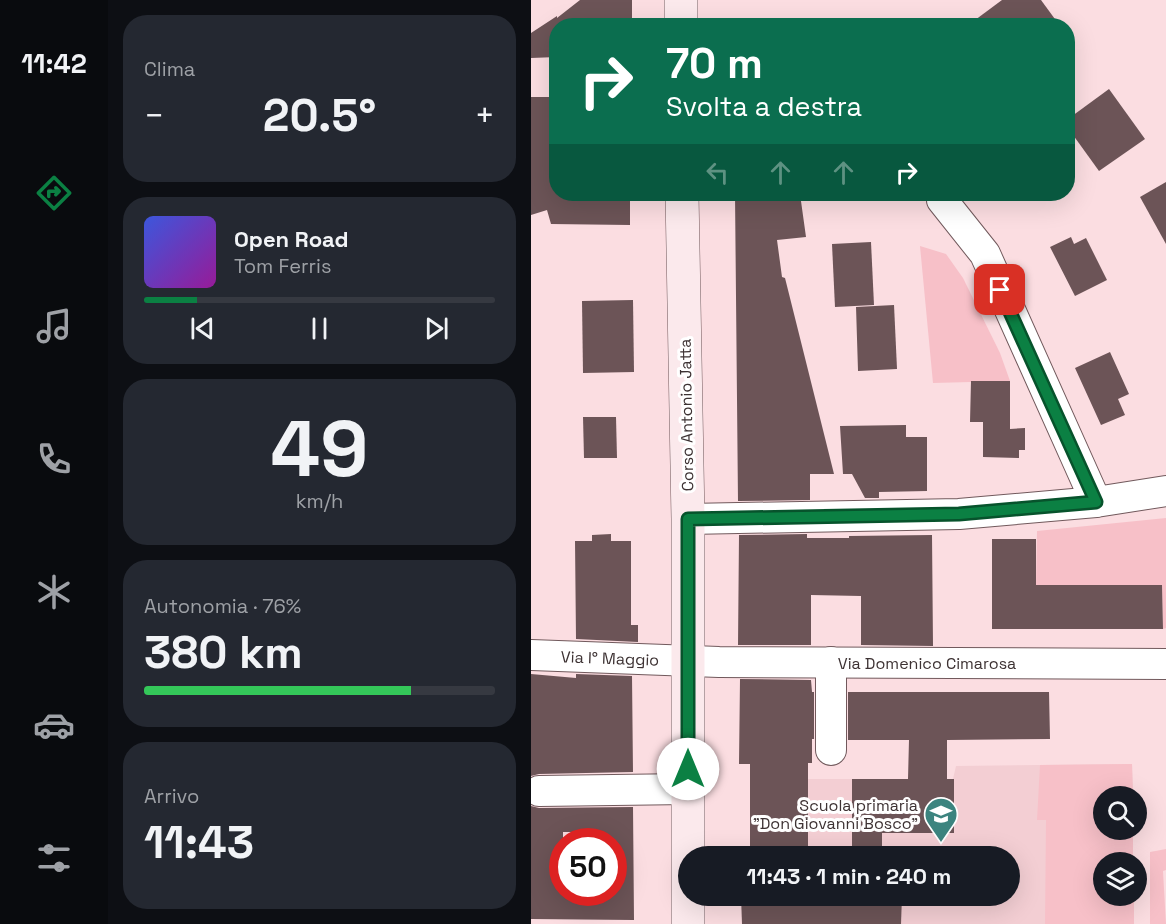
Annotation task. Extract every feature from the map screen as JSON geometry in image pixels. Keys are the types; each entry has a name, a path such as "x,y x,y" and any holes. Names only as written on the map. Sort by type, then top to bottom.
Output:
{"main road":[{"path":"681,0 681,18"},
{"name":"Corso Antonio Jatta","path":"682,201 688,519 688,924"}],"street":[{"path":"943,201 985,254 1096,502"},
{"path":"688,519 959,514 1096,502 1166,491"},
{"name":"Via I° Maggio","path":"531,655 688,661"},
{"name":"Via Domenico Cimarosa","path":"688,661 1166,664"},
{"path":"831,662 831,750"},
{"path":"534,791 688,789"}],"shaded area":[{"path":"920,246 946,254 963,278 1000,353 1010,381 933,383"},
{"path":"1166,518 1166,628 1163,629 1162,585 1036,585 1037,531"},
{"name":"Scuola primaria \"Don Giovanni Bosco\"","path":"1132,764 1133,786 1093,786 1093,840 1133,840 1133,852 1093,852 1093,906 1134,906 1134,924 756,924 756,906 1020,906 1020,846 750,846 750,779 953,779 956,766"},
{"path":"1132,764 1133,786 1093,786 1093,840 1133,840 1133,852 1093,852 1093,906 1134,906 1134,924 1045,924 1046,820 1037,820 1040,765"},
{"path":"1166,849 1166,870 1163,871 1166,924 1150,924 1150,852"}],"building":[{"path":"580,0 632,0 632,18 557,18"},
{"path":"1002,0 1041,0 1054,18 978,18"},
{"path":"549,21 549,57 531,58 531,33"},
{"path":"1109,89 1145,139 1099,171 1075,138 1075,114"},
{"path":"531,97 549,97 549,201 630,201 630,225 551,224 547,210 531,215"},
{"path":"1166,182 1166,244 1140,197"},
{"path":"735,201 801,201 806,237 777,240 782,277 785,278 834,474 810,474 810,500 738,501"},
{"path":"1071,237 1074,244 1086,238 1107,280 1075,296 1050,247"},
{"path":"871,242 874,305 835,307 832,244"},
{"path":"633,300 634,372 583,373 582,301"},
{"path":"894,305 897,369 858,371 856,307"},
{"path":"1110,352 1129,394 1118,399 1125,415 1101,425 1075,368"},
{"path":"971,381 1010,381 1010,429 1025,428 1025,450 1019,450 1019,458 983,457 983,422 970,422"},
{"path":"583,417 616,417 617,458 584,458"},
{"path":"906,425 906,437 927,437 927,491 879,492 879,498 865,498 852,474 843,474 840,426"},
{"path":"611,534 611,541 631,541 631,625 638,625 638,642 576,639 575,541 592,541 592,535"},
{"path":"807,534 807,538 932,535 933,646 861,645 861,596 811,595 811,645 738,645 739,535"},
{"path":"992,539 1036,539 1036,585 1162,585 1163,629 992,629"},
{"path":"531,674 576,678 576,674 632,676 633,772 531,776"},
{"path":"740,679 811,680 812,692 814,692 814,739 812,739 812,763 808,763 808,846 750,846 750,764 739,764"},
{"path":"848,692 1049,692 1050,739 947,740 947,779 954,779 954,833 882,833 882,846 852,846 852,779 908,779 909,740 848,740"},
{"path":"531,806 539,808 633,807 634,920 531,919"},
{"path":"741,906 902,906 901,924 742,924"}],"place":[{"name":"Scuola primaria \"Don Giovanni Bosco\"","path":"941,843"}],"route":[{"path":"688,769 688,519 959,514 1096,502 1000,290"}]}
